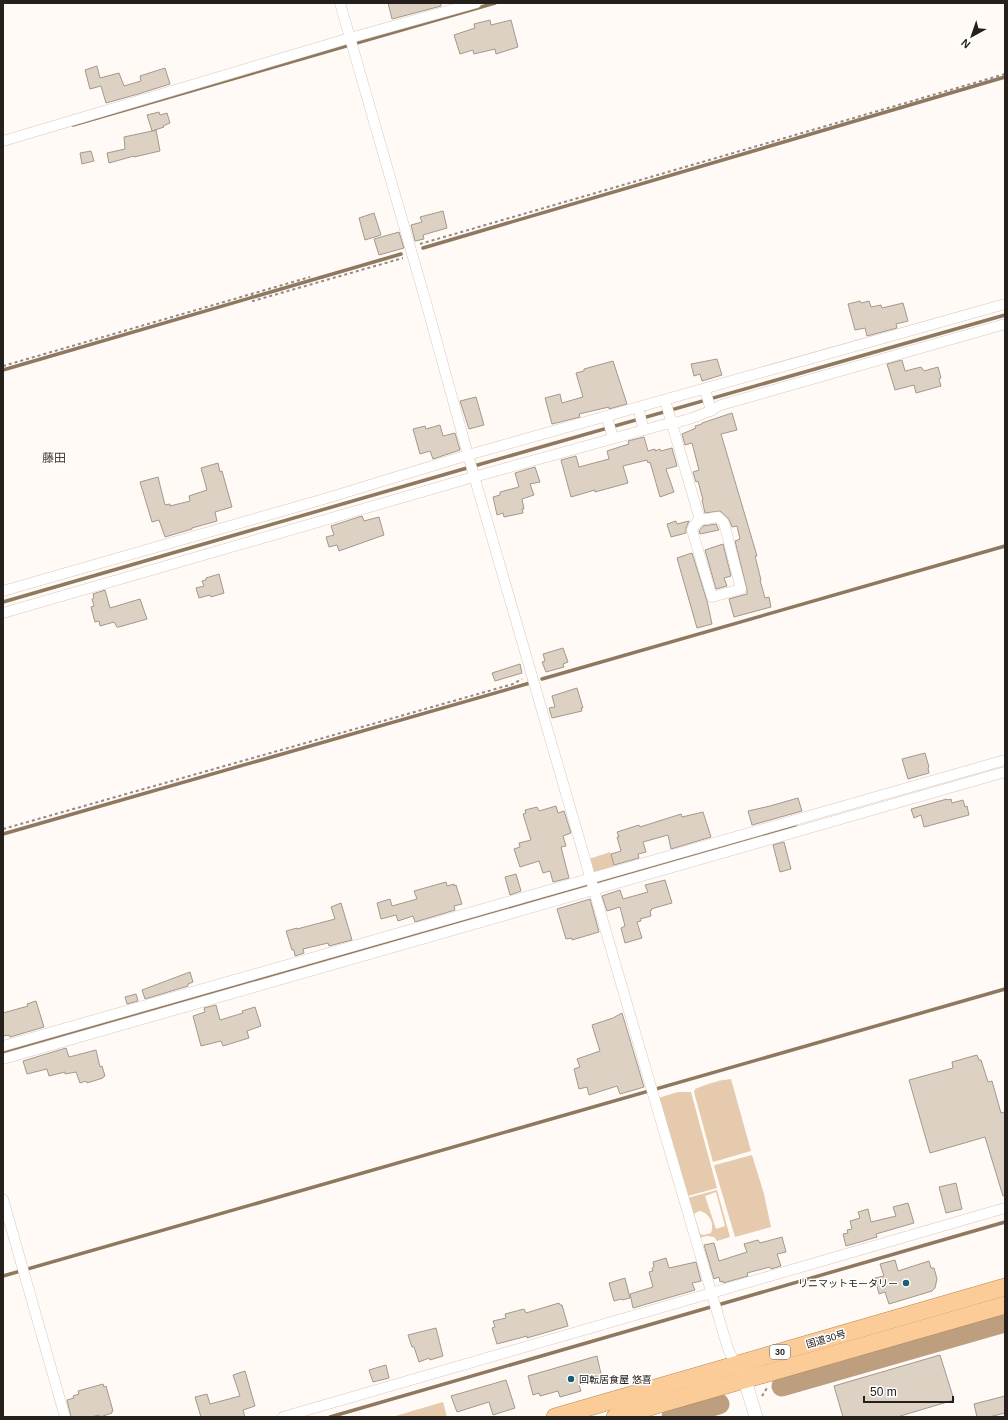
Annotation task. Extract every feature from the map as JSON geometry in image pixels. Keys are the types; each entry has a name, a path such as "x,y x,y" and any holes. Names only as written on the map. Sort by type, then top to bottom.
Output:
{"highway":[{"name":"国道30号","path":"555,1417 1005,1287"},
{"name":"国道30号","path":"615,1417 1005,1305"}],"street":[{"path":"340,3 592,884 728,1349 745,1380 756,1417"},
{"path":"3,141 352,42 476,3"},
{"path":"3,613 472,466 708,400 1005,304"},
{"path":"708,400 721,405 1005,324"},
{"path":"3,592 324,499 472,466 668,411 694,418 708,400"},
{"path":"668,411 700,520"},
{"path":"718,518 724,523 741,589 712,597 692,530 700,520 718,518"},
{"path":"3,1059 1005,760"},
{"path":"3,1046 1005,772"},
{"path":"3,1200 65,1417"},
{"path":"283,1417 715,1301 1005,1208"}],"path":[{"path":"252,295 253,300 1005,74"},
{"path":"3,366 310,277"},
{"path":"3,829 513,684 525,677 531,671"},
{"path":"761,1399 768,1387"}],"shaded area":[{"path":"610,852 615,867 595,873 592,871 589,859"},
{"path":"731,1079 751,1151 713,1162 694,1092 695,1089 704,1085"},
{"path":"678,1092 691,1092 717,1188 688,1196 658,1098"},
{"path":"752,1155 764,1194 771,1227 735,1237 714,1166"},
{"path":"717,1190 730,1237 717,1241 714,1237 707,1236 699,1238 687,1198","holes":["716,1192 725,1226 716,1229 705,1196","699,1211 706,1214 712,1222 711,1233 704,1235 700,1234 694,1214"]},
{"path":"443,1402 447,1417 392,1417"}],"building":[{"path":"388,3 441,3 441,6 392,19"},
{"path":"490,20 491,25 511,20 518,47 496,54 495,49 474,54 473,50 460,54 454,35 475,28 474,24"},
{"path":"97,66 100,78 119,73 124,86 141,81 140,76 165,68 170,84 106,103 101,86 90,89 85,70"},
{"path":"159,112 160,115 167,113 170,123 163,126 164,127 152,131 147,115"},
{"path":"156,130 160,151 109,163 107,153 125,149 124,137"},
{"path":"91,151 94,161 82,164 80,153"},
{"path":"443,211 447,228 423,235 424,239 415,241 411,225 422,222 420,217"},
{"path":"374,213 381,235 365,240 359,218"},
{"path":"399,232 404,248 379,255 374,239"},
{"path":"860,301 861,303 869,301 871,307 881,305 882,308 903,303 908,321 896,324 897,328 867,336 865,328 855,330 848,304"},
{"path":"717,359 722,375 702,381 700,374 694,376 691,364"},
{"path":"902,360 905,371 921,367 924,371 938,367 941,378 939,379 941,386 916,393 914,385 895,390 887,364"},
{"path":"613,361 627,404 609,409 609,407 579,414 580,417 552,424 545,398 560,394 562,403 583,397 576,373 584,371 584,369"},
{"path":"476,397 484,425 469,429 460,401"},
{"path":"732,413 737,430 721,434 757,556 755,556 765,598 769,597 771,607 734,617 729,599 747,594 735,541 740,539 737,526 732,527 729,519 720,511 705,513 698,481 696,482 693,472 699,470 692,443 685,445 682,434 696,428 695,426 702,423"},
{"path":"440,425 443,436 455,433 460,450 433,459 430,451 420,454 413,429 425,426 426,429"},
{"path":"644,437 648,451 660,449 661,451 672,448 677,466 666,469 674,492 660,497 650,462 648,463 647,460 623,466 628,483 571,497 561,460 576,456 579,467 609,459 607,451 629,444 628,441"},
{"path":"218,463 220,472 222,471 232,507 215,512 217,521 165,537 159,520 152,522 140,482 158,477 165,505 170,504 170,506 190,501 189,496 207,490 201,468"},
{"path":"535,467 540,482 530,484 534,495 522,499 524,509 522,509 523,513 504,517 503,513 497,515 493,497 500,495 500,492 519,487 515,473"},
{"path":"362,516 364,521 379,517 384,535 339,551 337,545 329,547 326,537 334,535 331,526"},
{"path":"676,521 677,524 689,521 686,528 686,533 671,537 667,524"},
{"path":"716,524 719,530 700,534 699,531 703,526"},
{"path":"723,544 731,576 724,578 727,586 716,589 705,550"},
{"path":"692,553 707,601 712,624 697,628 677,558"},
{"path":"219,574 224,593 211,597 210,595 199,598 196,588 204,586 202,581 206,580 206,578"},
{"path":"105,590 110,608 140,599 147,619 119,627 117,627 114,622 100,626 99,621 95,622 91,607 94,606 92,599 94,598 93,594"},
{"path":"563,648 568,662 563,664 564,667 546,672 542,662 545,661 543,654"},
{"path":"520,664 522,673 495,681 492,673"},
{"path":"577,688 583,708 581,708 582,711 552,718 549,708 555,707 552,696"},
{"path":"925,753 929,773 908,779 902,759"},
{"path":"798,798 802,811 752,825 748,811"},
{"path":"951,799 952,803 963,800 965,807 967,806 969,815 924,827 921,815 914,818 911,809"},
{"path":"556,806 558,813 564,811 571,833 563,836 566,846 561,847 569,878 553,882 550,871 543,873 539,861 520,867 514,849 520,847 519,843 531,840 523,814 526,813 525,810 537,807 539,811"},
{"path":"703,812 711,837 671,849 668,835 643,842 646,852 638,854 639,858 614,865 611,854 621,851 617,832 639,825 640,827 681,814 682,817"},
{"path":"784,842 791,869 780,872 773,845"},
{"path":"516,874 521,891 510,895 505,877"},
{"path":"665,880 672,903 651,909 651,916 640,919 641,921 637,922 642,938 625,943 621,928 625,926 620,907 607,911 602,896 620,890 623,899 648,892 645,885"},
{"path":"446,882 447,886 454,884 454,886 456,885 462,904 454,906 455,910 415,922 413,916 398,921 396,915 381,919 377,903 390,899 392,906 417,899 414,891"},
{"path":"590,899 599,932 572,940 572,938 566,939 557,909"},
{"path":"341,903 352,940 329,946 328,943 303,949 304,953 295,956 286,931 335,919 331,907"},
{"path":"190,972 193,982 188,984 188,986 145,999 142,990"},
{"path":"136,994 138,1001 127,1004 125,997"},
{"path":"36,1001 44,1027 10,1037 9,1035 3,1036 3,1013 28,1006 27,1004"},
{"path":"216,1005 220,1020 243,1013 242,1011 255,1007 261,1026 247,1031 249,1038 223,1046 221,1041 201,1046 193,1016 205,1012 204,1008"},
{"path":"622,1013 644,1087 620,1094 617,1086 589,1095 587,1087 579,1089 574,1069 580,1067 577,1059 600,1051 592,1025 613,1018"},
{"path":"66,1048 69,1057 96,1050 100,1067 102,1066 105,1076 87,1083 86,1081 80,1083 76,1072 65,1074 65,1072 49,1076 47,1069 27,1074 23,1061"},
{"path":"977,1055 979,1060 981,1060 988,1082 992,1081 1001,1113 1005,1112 1005,1195 1003,1196 985,1137 930,1153 909,1080 953,1068 952,1062"},
{"path":"956,1183 962,1209 946,1213 939,1187"},
{"path":"908,1203 914,1223 876,1234 877,1237 846,1246 843,1234 848,1233 847,1230 852,1229 850,1221 860,1218 858,1212 868,1209 871,1222 896,1216 893,1207"},
{"path":"782,1237 786,1252 777,1254 781,1266 771,1269 770,1267 747,1273 748,1276 723,1283 723,1281 720,1282 719,1277 714,1279 704,1245 714,1243 719,1261 747,1252 744,1244 758,1240 760,1243"},
{"path":"666,1258 669,1268 696,1262 701,1281 692,1283 695,1290 633,1308 630,1294 653,1287 649,1272 653,1271 653,1262"},
{"name":"リニマットモータリー","path":"895,1260 898,1271 929,1261 931,1268 934,1268 937,1279 935,1288 932,1291 889,1304 885,1292 879,1294 875,1278 884,1276 880,1264"},
{"path":"625,1278 630,1298 614,1301 609,1283"},
{"path":"559,1303 562,1305 568,1326 527,1338 527,1336 497,1344 492,1328 495,1327 493,1321 506,1318 505,1314 524,1309 526,1313"},
{"path":"436,1328 443,1356 430,1360 429,1358 419,1362 408,1335"},
{"path":"940,1355 954,1400 897,1417 843,1417 834,1386"},
{"name":"回転居食屋 悠喜","path":"597,1356 601,1374 586,1379 587,1383 579,1385 581,1391 560,1397 558,1391 540,1396 539,1393 533,1395 528,1376"},
{"path":"386,1365 389,1378 373,1382 369,1370"},
{"path":"245,1371 255,1406 243,1410 245,1417 201,1417 195,1397 207,1394 210,1404 240,1396 233,1375"},
{"path":"506,1380 515,1408 493,1415 489,1402 457,1412 451,1396"},
{"path":"103,1384 104,1387 106,1386 113,1411 112,1413 100,1417 99,1415 91,1417 71,1417 67,1400 74,1398 73,1396 79,1394 78,1391"},
{"path":"1005,1396 1005,1413 989,1417 977,1417 974,1404"}],"waterway":[{"path":"73,125 495,3"},
{"path":"423,248 1005,77"},
{"path":"3,370 401,254"},
{"path":"3,602 1005,315"},
{"path":"542,679 1005,546"},
{"path":"3,834 530,683"},
{"path":"3,1053 796,827"},
{"path":"3,1276 1005,989"},
{"path":"330,1417 1005,1222"},
{"path":"782,1386 1005,1322"},
{"path":"672,1417 719,1404"}],"place":[{"name":"リニマットモータリー","path":"906,1283"},
{"name":"回転居食屋 悠喜","path":"571,1379"}],"district":[{"name":"藤田","path":"54,458"}]}
